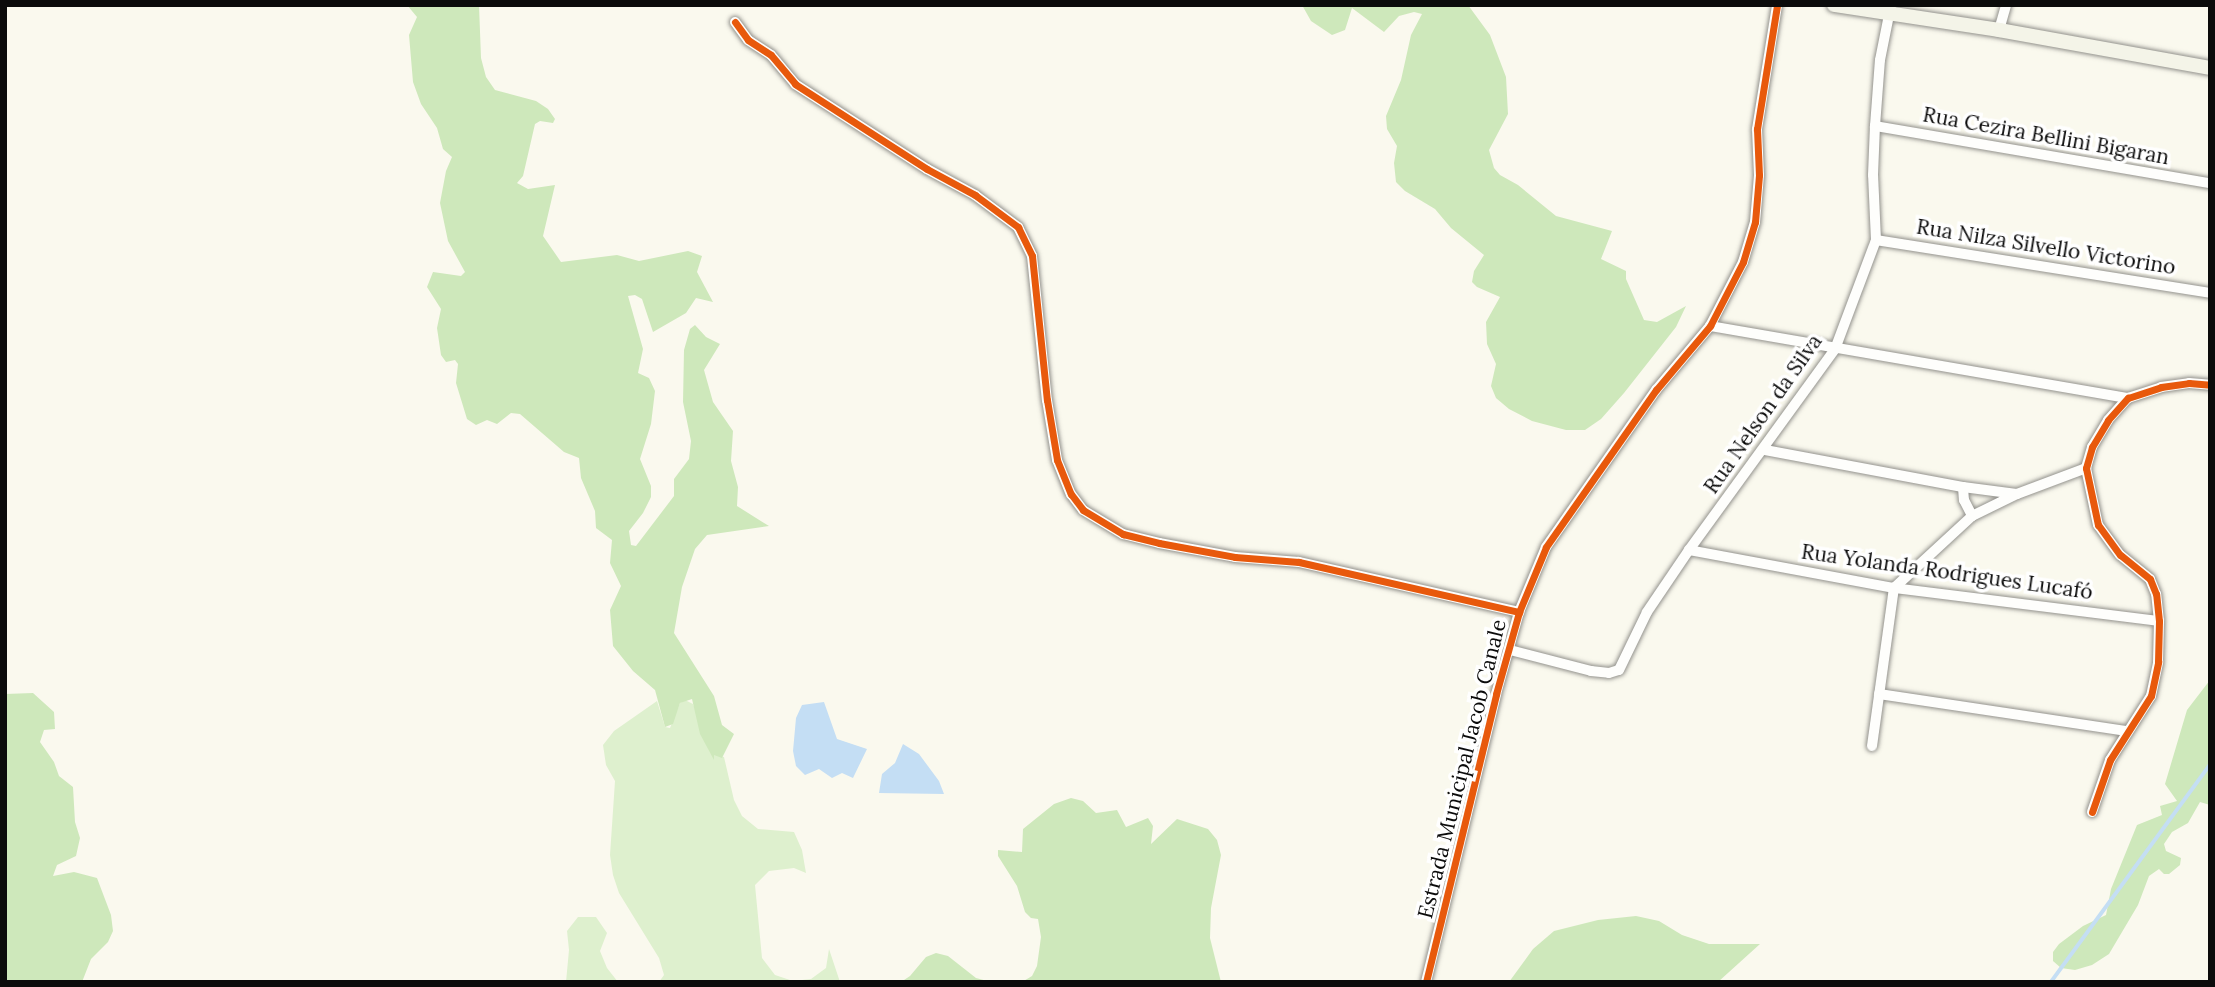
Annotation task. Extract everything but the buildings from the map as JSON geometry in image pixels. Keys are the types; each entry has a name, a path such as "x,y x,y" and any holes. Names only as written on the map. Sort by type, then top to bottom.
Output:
{"street":[{"name":"Estrada Municipal Jacob Canale","path":"1426,982 1496,694 1519,612 1546,547 1656,390 1710,326 1743,262 1755,222 1759,175 1757,129 1777,5"},
{"path":"1835,5 1889,10 2210,68"},
{"path":"1999,30 2006,5"},
{"name":"Rua Nelson da Silva","path":"1510,650 1591,671 1609,673 1619,670 1647,612 1835,349 1876,240 1873,175 1875,127 1880,60 1889,10"},
{"path":"735,22 748,40 771,55 795,84 928,169 975,195 1018,227 1032,257 1046,400 1057,460 1071,494 1083,510 1123,534 1159,543 1235,557 1299,562 1519,612"},
{"name":"Rua Cezira Bellini Bigaran","path":"1875,127 2210,183"},
{"name":"Rua Nilza Silvello Victorino","path":"1876,240 2210,293"},
{"path":"1710,326 2128,398 2161,387 2189,383 2210,385"},
{"path":"2092,812 2110,760 2151,696 2158,662 2159,621 2156,594 2150,579 2120,555 2098,525 2086,468 2097,438 2108,420 2128,398"},
{"path":"1765,450 1963,487 2017,494"},
{"path":"1872,746 1894,588 1972,516 2017,494 2086,468"},
{"path":"1963,487 1964,500 1972,516"},
{"name":"Rua Yolanda Rodrigues Lucafó","path":"1689,550 1894,588 2159,621"},
{"path":"1879,694 2127,731"}],"green space":[{"path":"407,5 479,5 481,58 486,77 495,90 536,101 548,109 555,119 553,123 540,121 535,124 523,176 517,183 528,189 555,185 543,236 561,262 617,255 639,261 688,251 702,256 697,272 713,302 696,298 686,313 653,332 642,299 635,295 628,296 643,349 638,373 649,378 655,391 651,424 640,459 651,486 651,497 629,531 631,545 636,546 674,496 674,479 689,459 691,441 683,402 684,350 690,329 695,325 706,337 720,344 704,370 713,402 733,431 731,461 738,487 737,506 769,526 707,535 695,549 682,587 674,633 714,696 722,725 734,734 722,758 714,755 714,760 700,734 692,699 680,703 673,724 665,727 655,690 633,671 613,646 610,610 621,586 610,563 612,540 596,528 595,511 581,478 579,458 564,452 520,414 511,413 497,424 487,420 476,425 467,419 456,383 458,364 455,360 446,362 441,355 437,328 441,309 427,287 433,272 461,276 465,272 448,241 440,203 446,171 452,157 443,149 437,128 421,104 413,82 409,35 417,17"},
{"path":"1302,5 1468,5 1490,35 1506,77 1508,114 1489,150 1494,168 1556,216 1612,231 1601,259 1626,271 1626,279 1644,320 1657,322 1686,306 1676,327 1601,419 1585,430 1566,430 1532,421 1509,409 1496,398 1491,386 1496,364 1487,344 1486,322 1500,297 1472,282 1474,271 1484,255 1451,228 1435,209 1405,191 1396,182 1394,163 1397,146 1387,129 1386,116 1401,80 1411,35 1422,14 1414,12 1399,16 1384,32 1352,8 1345,30 1332,35 1311,21"},
{"path":"2210,680 2210,805 2200,802 2188,823 2172,832 2164,844 2166,851 2181,858 2180,865 2169,874 2164,874 2159,869 2149,876 2138,905 2109,954 2092,965 2075,970 2061,968 2053,961 2053,952 2059,944 2083,926 2106,915 2111,889 2137,825 2162,815 2160,806 2177,801 2165,784 2187,710"},
{"path":"33,693 54,712 55,729 44,730 40,742 54,762 59,776 73,787 75,822 80,838 76,856 57,865 53,876 74,872 97,878 111,915 113,931 108,942 91,959 82,982 5,982 5,694"},
{"path":"685,700 693,704 713,754 724,757 734,800 742,816 758,829 794,832 802,850 806,873 794,868 769,871 755,885 762,958 775,975 793,981 811,979 826,968 829,949 840,982 659,982 664,975 659,958 619,893 613,875 610,855 615,781 606,765 603,745 614,731 657,701 665,727 670,728 680,703"},
{"path":"1071,798 1083,801 1096,813 1117,810 1126,827 1148,818 1153,826 1151,844 1177,819 1208,829 1217,840 1221,855 1211,908 1210,938 1221,982 1022,982 1032,976 1037,966 1041,937 1038,919 1031,918 1025,912 1017,886 998,856 998,850 1022,852 1023,829 1054,804"},
{"path":"1636,916 1659,921 1682,935 1709,944 1760,944 1718,982 1509,982 1533,949 1554,931 1598,920"},
{"path":"578,917 596,917 607,933 600,951 607,968 618,982 566,982 569,950 567,931"},
{"path":"936,953 948,956 976,978 991,982 901,982 910,976 926,957"}],"water":[{"path":"824,702 837,739 867,749 853,778 842,773 832,778 819,769 805,775 796,766 793,751 796,718 802,705"},
{"path":"903,744 919,754 939,781 944,794 879,793 882,774 895,763"}],"waterway":[{"path":"2051,982 2210,765"}],"cycle path":[{"path":"1426,982 1496,694 1519,612 1546,547 1656,390 1710,326 1743,262 1755,222 1759,175 1757,129 1777,5"},
{"path":"735,22 748,40 771,55 795,84 927,169 975,195 1018,227 1032,256 1047,400 1057,460 1071,494 1083,510 1123,534 1159,543 1235,557 1299,562 1519,612"},
{"path":"2092,812 2110,760 2151,696 2158,662 2159,621 2156,594 2150,579 2120,555 2098,525 2086,468 2092,447 2108,420 2128,398 2161,387 2189,383 2210,385"}]}
